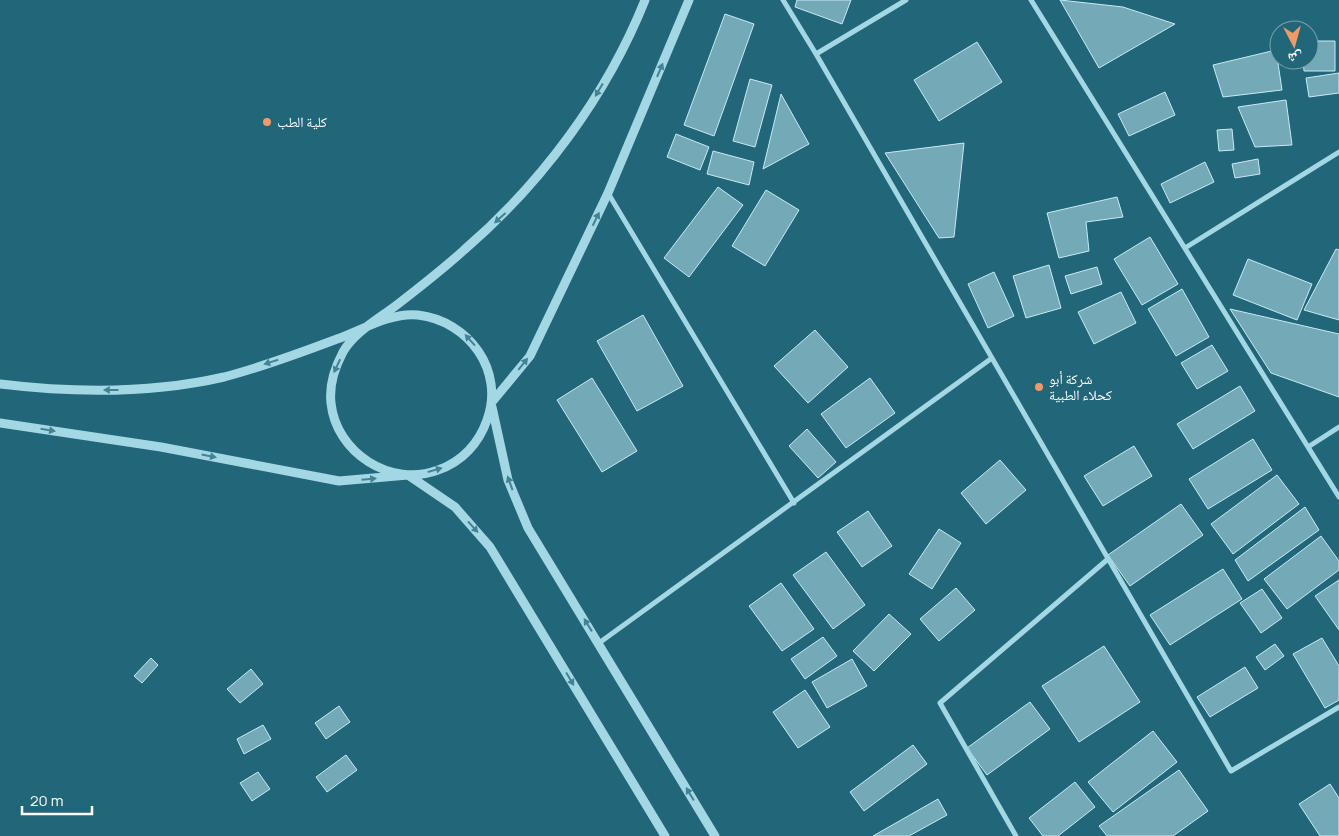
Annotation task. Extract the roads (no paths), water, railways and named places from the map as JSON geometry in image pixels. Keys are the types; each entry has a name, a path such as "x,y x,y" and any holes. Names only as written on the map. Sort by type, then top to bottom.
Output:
{"street":[{"path":"645,0 637,20 599,90 556,153 514,204 464,250 366,328 345,348 333,374 331,403 339,431 356,454 380,469 408,475 455,507 490,547 665,836"},
{"path":"0,423 161,447 339,481 437,471 463,457 482,434 492,405 530,356 608,194 690,0"},
{"path":"782,0 816,54 1231,771 1339,707"},
{"path":"816,54 906,0"},
{"path":"1032,0 1339,497"},
{"path":"1185,248 1339,152"},
{"path":"608,194 794,503"},
{"path":"0,384 55,390 132,390 222,377 294,355 390,317 416,314 441,320 463,333 480,352 490,376 492,405 508,480 528,528 715,836"},
{"path":"599,643 992,358"},
{"path":"1308,447 1339,427"},
{"path":"1016,836 940,703 1108,559"}],"place":[{"name":"كلية الطب","path":"267,122"},
{"name":"شركة أبو كحلاء الطبية","path":"1039,387"}]}
